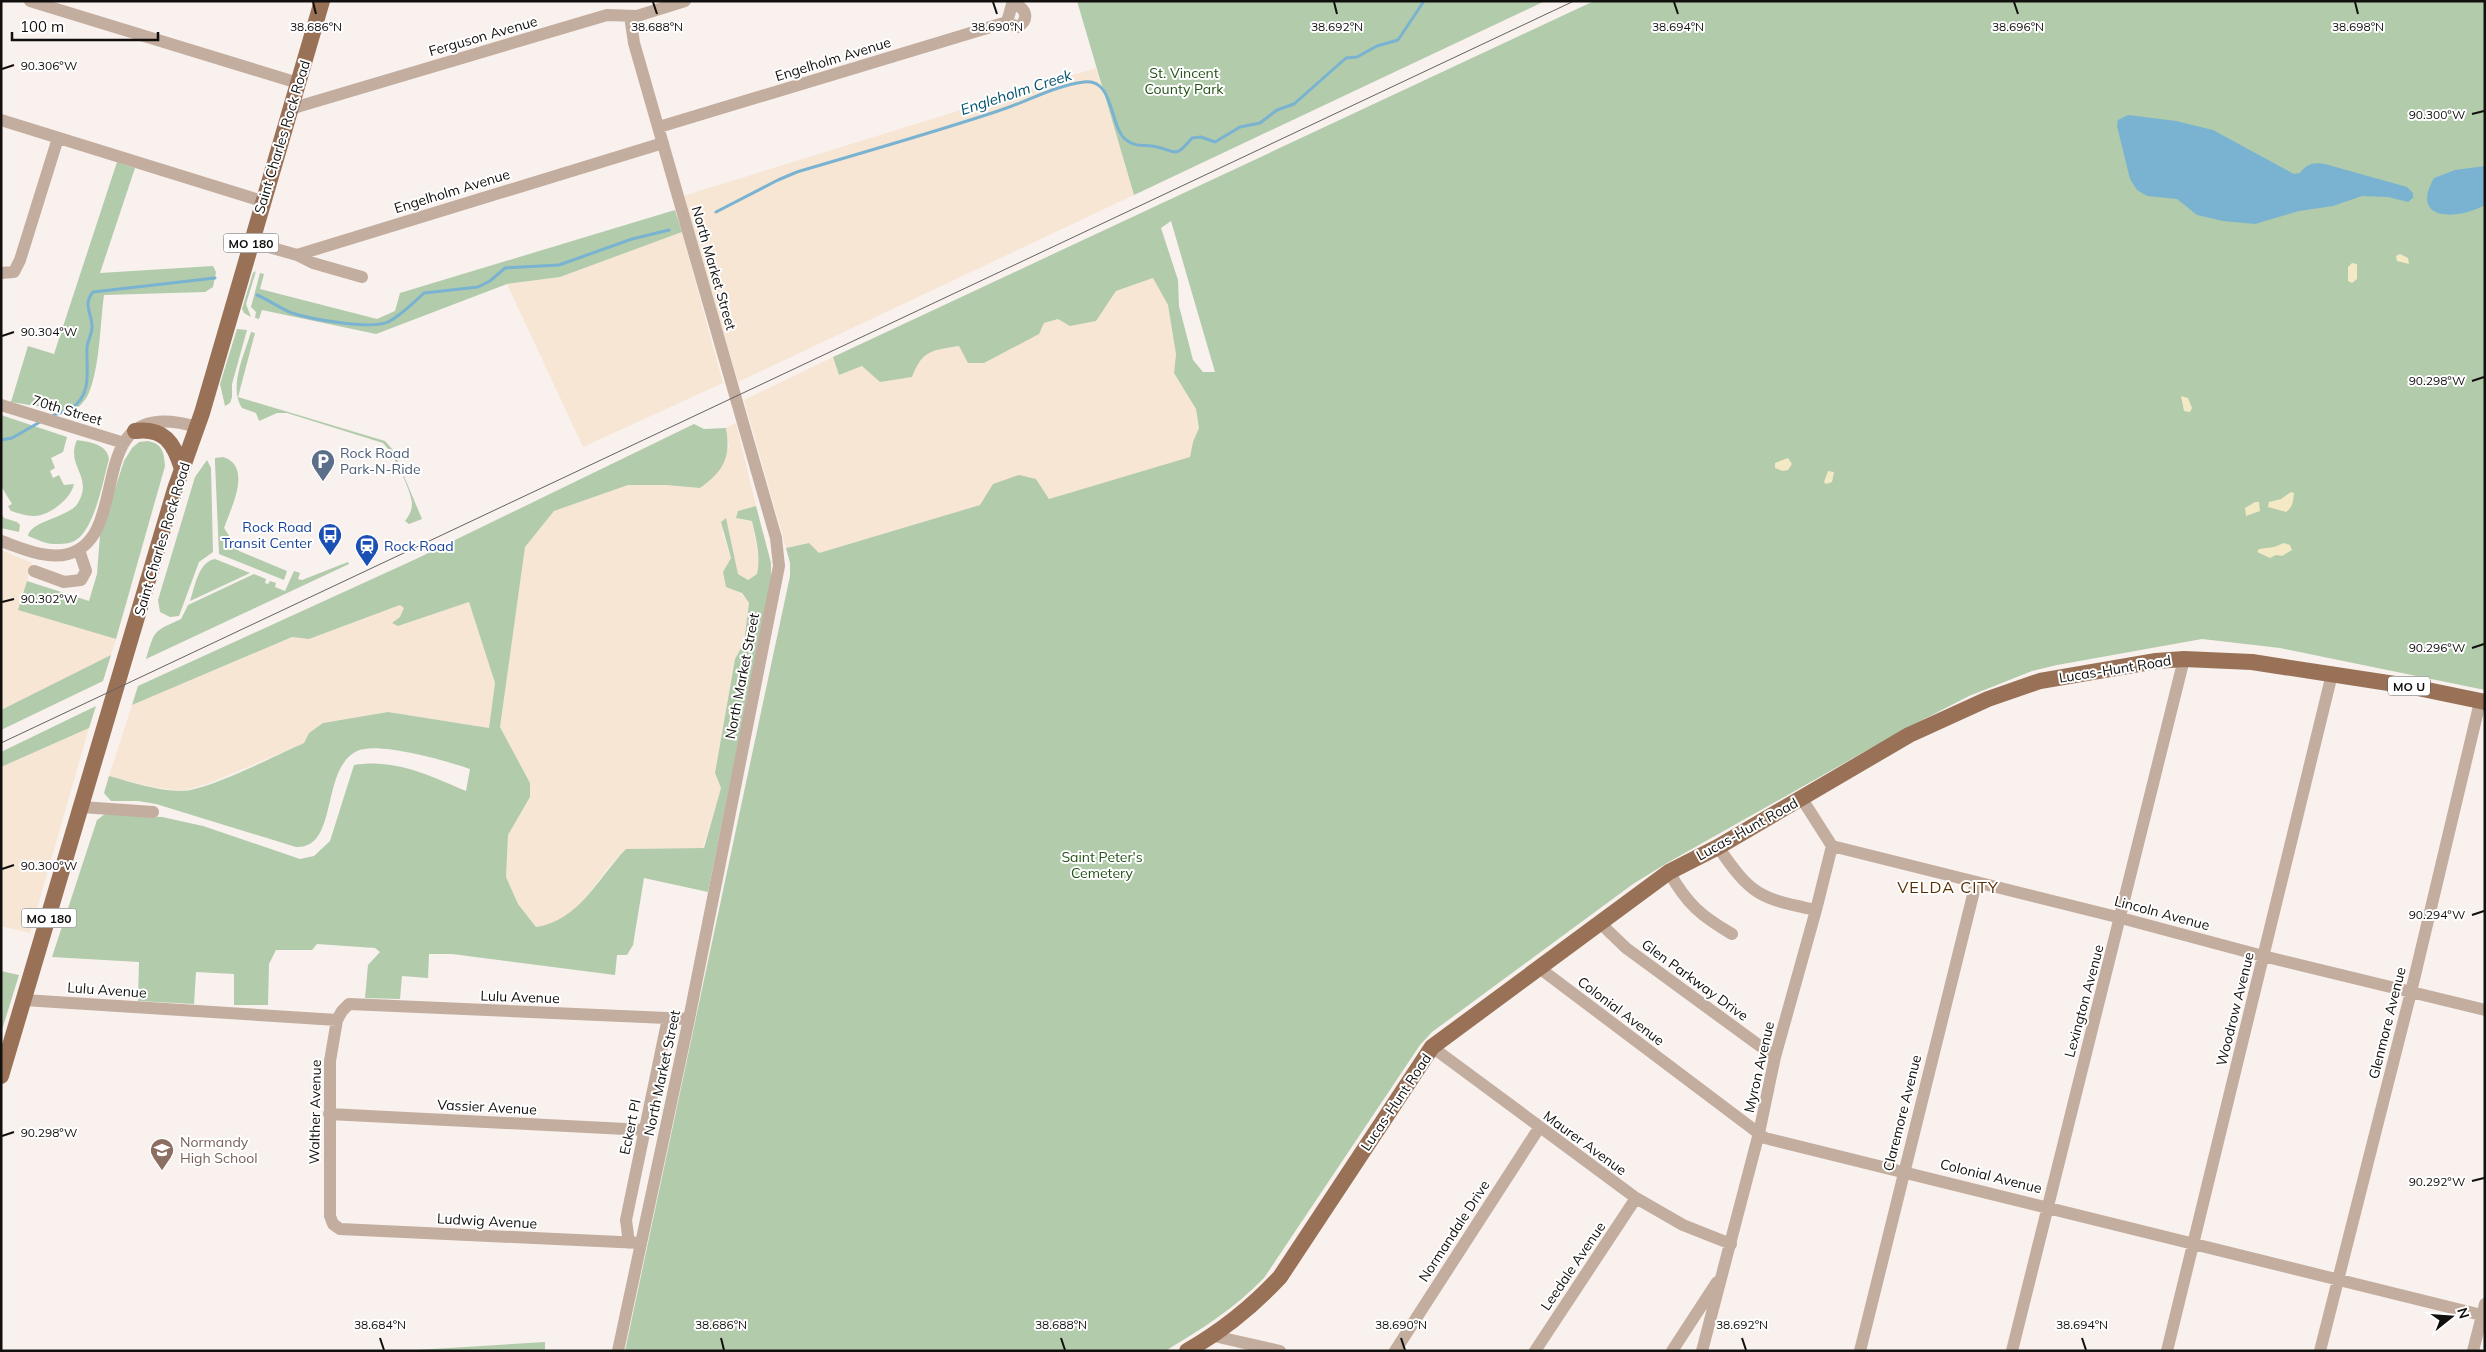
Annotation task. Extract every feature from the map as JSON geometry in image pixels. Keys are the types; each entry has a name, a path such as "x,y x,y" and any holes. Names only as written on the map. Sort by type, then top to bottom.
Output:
{"main road":[{"name":"Saint Charles Rock Road","path":"1,1076 182,469 197,427 322,1"},
{"path":"135,431 153,430 165,437 175,451 182,469"},
{"name":"Lucas-Hunt Road","path":"1187,1351 1214,1336 1264,1294 1280,1277 1432,1047 1669,872 1718,847 1909,735 1988,699 2040,681 2139,664 2184,659 2252,662 2408,686 2482,702"}],"street":[{"path":"30,1 298,83"},
{"name":"Ferguson Avenue","path":"290,109 607,16 645,14 684,1"},
{"name":"Engelholm Avenue","path":"659,127 1011,10"},
{"name":"North Market Street","path":"618,1351 635,1243 689,1018 779,566 776,538 634,43 630,16"},
{"path":"1,120 262,202"},
{"path":"1,273 14,272 20,260 58,138"},
{"name":"Engelholm Avenue","path":"297,255 663,143"},
{"path":"251,242 297,255 312,263 362,277"},
{"name":"70th Street","path":"1,405 124,444"},
{"path":"1,541 44,554 68,554 79,550 97,530 124,444 135,431 153,422 169,420 197,427"},
{"path":"34,571 64,582 81,580 86,570 79,550"},
{"name":"Lexington Avenue","path":"2012,1351 2046,1205 2121,918 2184,659"},
{"name":"Woodrow Avenue","path":"2168,1351 2332,674"},
{"name":"Glenmore Avenue","path":"2320,1351 2482,702"},
{"path":"1802,798 1832,846"},
{"path":"82,807 154,812"},
{"name":"Lincoln Avenue","path":"1832,846 2121,918 2263,956 2485,1010"},
{"name":"Myron Avenue","path":"1702,1351 1759,1133 1775,1057 1832,846"},
{"path":"1718,847 1738,876 1755,892 1776,902 1816,910"},
{"path":"1669,872 1680,892 1704,918 1732,934"},
{"name":"Claremore Avenue","path":"1860,1351 1903,1170 1976,883"},
{"name":"Glen Parkway Drive","path":"1600,923 1626,948 1775,1057"},
{"name":"Colonial Avenue","path":"1538,967 1765,1138 2046,1205 2337,1279 2484,1312"},
{"name":"Lulu Avenue","path":"24,1000 337,1020"},
{"name":"Lulu Avenue","path":"349,1004 689,1018"},
{"name":"Walther Avenue","path":"333,1224 330,1216 328,1114 330,1061 337,1020 349,1004"},
{"name":"Eckert Pl","path":"635,1243 626,1220 668,1018"},
{"name":"Maurer Avenue","path":"1432,1047 1636,1198 1683,1225 1731,1244"},
{"name":"Vassier Avenue","path":"328,1114 645,1130"},
{"name":"Normandale Drive","path":"1395,1351 1539,1128"},
{"name":"Leedale Avenue","path":"1535,1351 1636,1198"},
{"name":"Ludwig Avenue","path":"333,1224 340,1229 635,1243"},
{"path":"1672,1351 1723,1274"},
{"path":"2474,1351 2484,1312"},
{"path":"1214,1336 1280,1351"}],"shaded area":[{"path":"1096,68 1134,195 738,382 683,196"},
{"path":"682,232 723,383 583,447 507,284 560,277"},
{"path":"1153,278 1168,304 1176,354 1174,373 1196,409 1199,428 1193,442 1191,457 1049,499 1036,479 993,484 980,505 819,553 808,543 786,548 744,400 833,357 839,375 862,366 912,377 919,359 929,351 959,346 1058,319 1096,321 1116,291"},
{"path":"736,423 756,506 739,511 744,520 752,521 759,562 757,574 748,580 738,574 726,519 722,532 731,558 723,572 749,603 744,643 735,659 715,773 721,788 703,848 626,849 608,868 578,908 551,924 536,927 518,904 506,877 508,835 530,797 530,783 500,727 525,547 554,511 628,485 666,485 701,488 729,447 726,428"},
{"path":"1,550 32,563 19,610 116,639 111,655 1,710"},
{"path":"469,602 495,683 489,728 388,712 323,723 309,733 304,743 210,783 182,791 153,787 109,776 132,705 292,637 309,639 400,605 405,608 398,626"},
{"path":"89,728 30,933 1,926 1,767"}],"green space":[{"name":"St. Vincent County Park","path":"1077,1 1545,1 1134,195"},
{"name":"Saint Peter's Cemetery","path":"1594,1 2485,1 2485,690 2280,648 2202,639 2032,671 1969,696 1901,731 1633,884 1432,1032 1420,1045 1264,1278 1218,1318 1165,1351 625,1351 790,576 790,563 786,548 809,543 819,553 980,505 993,484 1019,475 1036,479 1049,499 1190,457 1193,442 1199,428 1196,409 1174,373 1176,354 1168,305 1153,278 1116,291 1096,321 1070,326 1058,319 1044,323 1039,334 984,363 968,363 959,346 941,349 924,356 912,377 880,382 862,366 839,375 833,357","holes":["1171,221 1215,372 1203,372 1193,360 1179,306 1178,280 1161,228"]},
{"path":"117,162 135,168 100,273 213,266 216,272 213,287 205,292 104,295 95,372 88,395 84,401 66,415 42,407 11,402 28,346 54,354"},
{"path":"675,210 682,232 560,277 507,284 376,334 262,310 259,319 255,318 256,312 251,307 260,273 264,274 260,289 377,319 395,311 400,293"},
{"path":"256,271 246,304 251,317 244,313 242,309 253,273"},
{"path":"237,329 247,330 232,384 232,397 230,403 225,406 220,384"},
{"path":"251,332 255,333 238,397 385,441 393,450 422,519 409,524 405,521 411,508 411,497 396,463 383,443 287,413 277,413 259,421 256,413 242,408 238,400 237,380"},
{"path":"1,415 67,437 63,452 51,458 55,468 50,471 53,478 59,475 64,485 74,484 64,501 46,513 28,516 11,511 8,506 12,504 1,486"},
{"path":"694,424 704,429 726,428 727,438 724,463 715,476 700,488 666,485 628,485 554,511 525,547 500,727 530,783 530,797 508,835 506,877 518,904 536,927 551,923 576,907 587,897 626,849 704,848 721,788 715,773 735,659 744,643 749,603 742,593 726,587 723,572 731,558 721,522 726,518 738,574 748,580 757,574 758,554 756,541 752,521 736,518 738,511 756,506 771,563 771,581 708,892 644,878 633,945 627,955 617,955 615,975 452,954 429,954 428,978 402,976 400,999 365,998 368,965 380,952 375,948 317,944 312,950 276,950 269,964 268,1005 234,1005 234,974 196,972 194,1004 138,1001 139,962 52,957 97,820 105,814 162,817 203,826 300,859 314,856 330,841 354,765 369,763 398,766 426,774 466,791 470,769 446,761 396,750 380,748 357,751 346,760 338,774 324,822 318,835 309,844 296,847 156,804 138,801 111,801 104,793 109,776 163,789 181,791 193,789 224,779 304,743 309,733 323,723 388,712 489,728 495,683 469,602 398,626 392,623 400,617 404,608 400,605 309,639 292,637 132,705 138,686 416,559"},
{"path":"77,440 101,447 108,454 109,459 97,503 88,525 83,534 69,543 51,544 28,536 30,531 36,526 67,512 78,503 83,485 74,457"},
{"path":"148,441 160,447 165,466 116,639 18,610 27,581 89,601 97,574 100,535 124,461 132,448 139,442"},
{"path":"223,457 232,462 237,469 238,478 235,499 224,528 239,551 287,571 284,580 219,554 215,458"},
{"path":"207,460 211,468 213,552 199,562 179,616 170,617 160,612 158,600 195,477"},
{"path":"1,513 4,518 17,522 20,525 19,532 1,528"},
{"path":"215,559 250,573 190,601 201,570 209,561"},
{"path":"348,562 349,564 146,659 156,633 160,629 181,619 188,605 254,574 266,579 265,583 268,584 270,581 276,583 275,587 285,591 294,571 300,573 298,579 302,580"},
{"path":"111,655 103,681 1,730 1,710"},
{"path":"96,706 89,728 1,767 1,752"},
{"path":"1,971 19,975 1,1033"},
{"path":"545,1342 545,1351 400,1351"}],"sand":[{"path":"2400,254 2408,258 2409,264 2397,261 2396,256"},
{"path":"2352,263 2357,264 2357,279 2352,283 2348,281 2348,267"},
{"path":"2181,396 2188,398 2192,408 2190,412 2184,411"},
{"path":"1788,458 1792,464 1788,470 1783,471 1775,468 1775,463"},
{"path":"1828,471 1834,472 1832,482 1826,484 1824,482"},
{"path":"2291,492 2294,493 2293,502 2286,512 2268,507 2269,502 2281,499"},
{"path":"2255,502 2259,502 2260,511 2246,516 2245,508"},
{"path":"2284,543 2290,545 2292,550 2282,556 2276,555 2270,558 2257,552 2259,549 2274,547"}],"water":[{"path":"2128,115 2176,121 2213,130 2294,174 2300,173 2311,164 2325,164 2407,187 2413,193 2413,198 2408,202 2388,197 2362,196 2333,206 2299,211 2255,224 2223,221 2197,215 2177,199 2147,196 2137,190 2130,179 2117,126 2118,120"},
{"path":"2485,166 2485,205 2474,210 2450,215 2440,214 2432,210 2428,203 2428,192 2434,178 2455,170"}],"waterway":[{"name":"Engleholm Creek","path":"716,212 797,172 948,127 1062,87 1084,82 1094,83 1101,87 1110,103 1120,132 1125,139 1133,144 1153,146 1176,152 1182,149 1192,138 1201,137 1215,142 1240,127 1260,123 1277,110 1294,104 1346,58 1357,57 1377,46 1398,40 1424,1"},
{"name":"Engleholm Creek","path":"257,295 288,311 326,321 368,325 380,324 398,316 424,293 478,287 490,281 505,268 559,265 632,239 669,230"},
{"name":"Engleholm Creek","path":"50,417 72,408 79,402 86,388 87,347 92,328 88,300 93,292 215,278"},
{"name":"Engleholm Creek","path":"1,440 12,438 40,422"}],"tram line":[{"path":"1,743 1574,1"}],"place":[{"name":"Rock Road Park-N-Ride","path":"323,482"},
{"name":"Rock Road Transit Center","path":"330,556"},
{"name":"Rock Road","path":"367,567"},
{"name":"Normandy High School","path":"162,1171"}],"district":[{"name":"VELDA CITY","path":"1948,887"}]}
